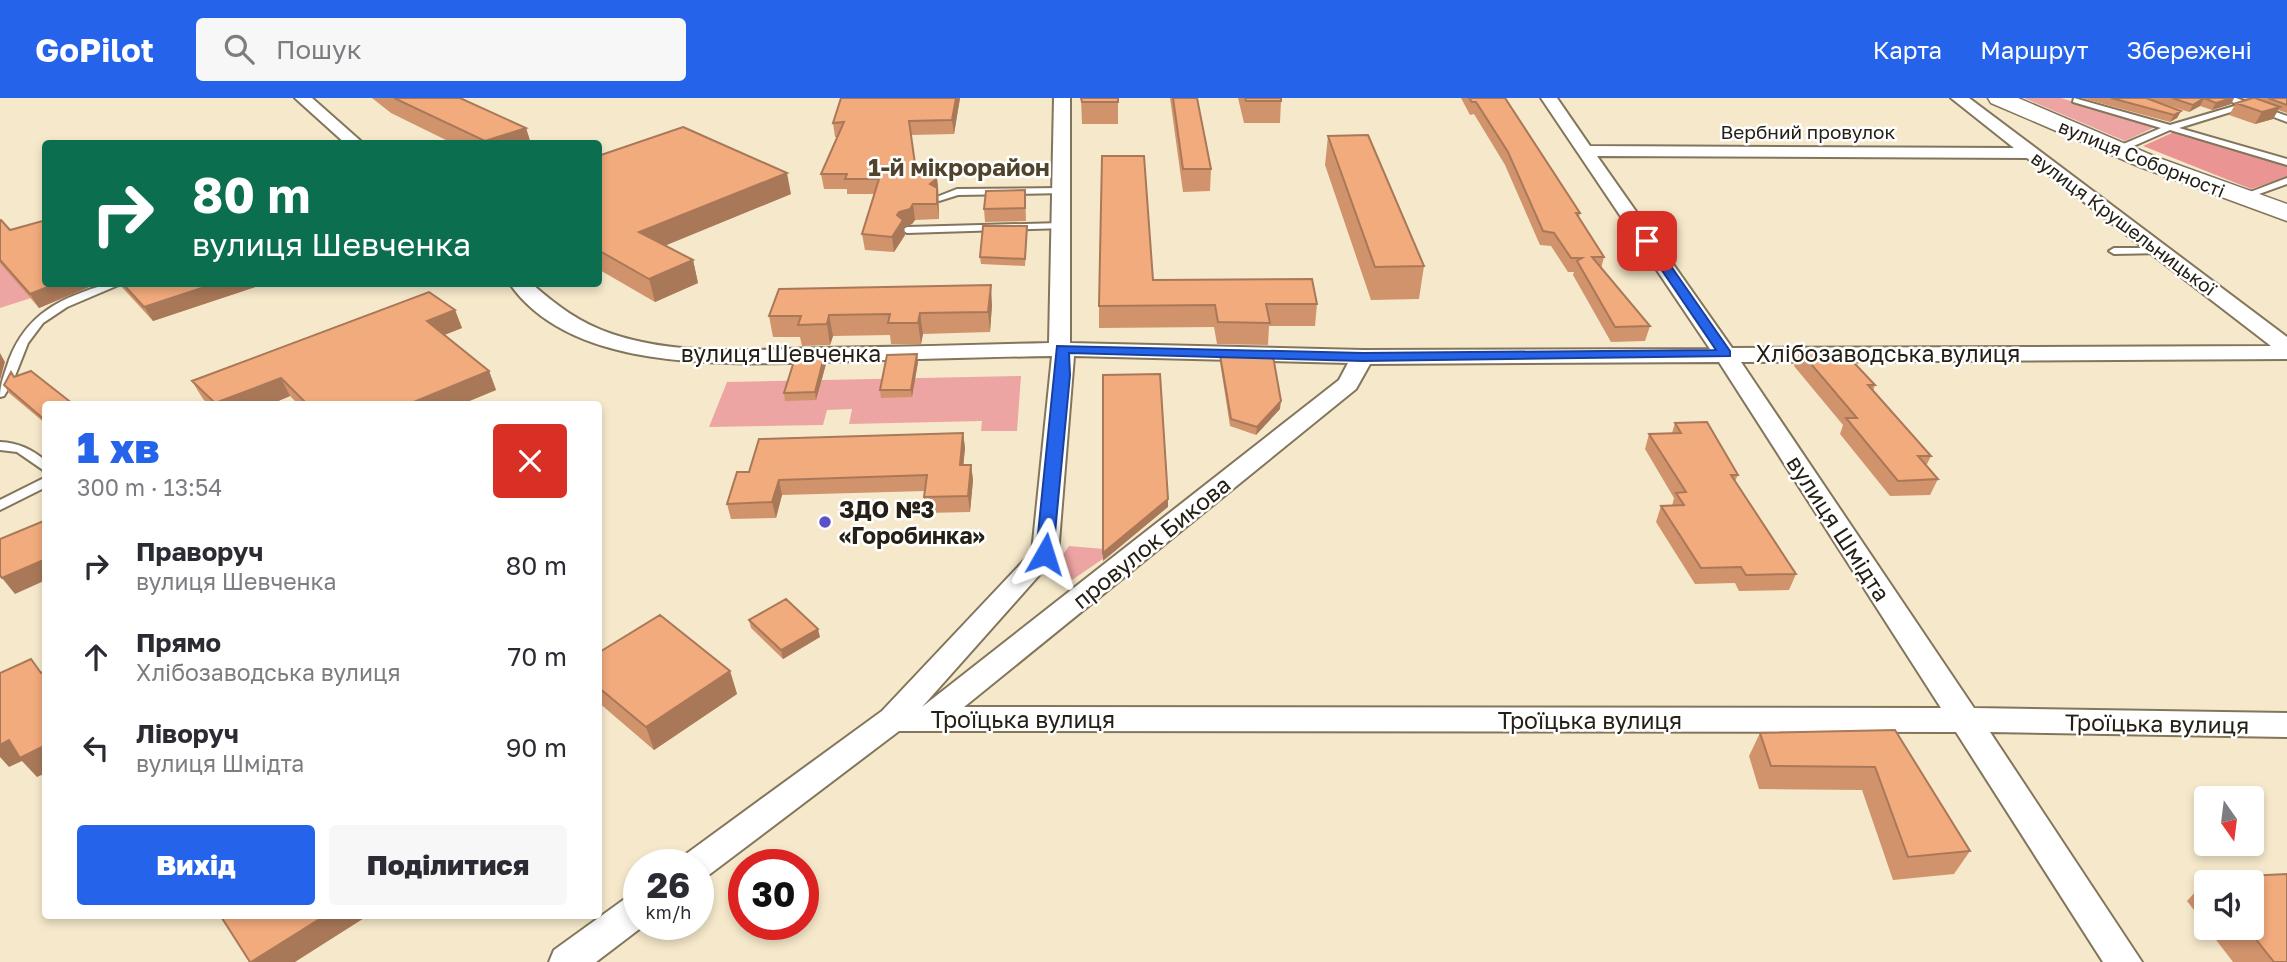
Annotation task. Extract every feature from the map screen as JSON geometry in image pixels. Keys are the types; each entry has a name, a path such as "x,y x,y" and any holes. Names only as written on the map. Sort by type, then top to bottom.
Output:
{"main road":[{"name":"вулиця Соборності","path":"2000,98 2117,150 2287,213"}],"street":[{"path":"303,98 347,140"},
{"path":"714,852 893,719 1045,554 1063,375 1062,98"},
{"name":"вулиця Шмідта","path":"1549,98 1725,354 2124,962"},
{"name":"вулиця Крушельницької","path":"1963,98 2287,350"},
{"name":"Вербний провулок","path":"1585,151 2032,153"},
{"name":"вулиця Шевченка","path":"524,287 559,317 599,337 639,348 686,355 736,357 1062,349 1363,357"},
{"name":"Хлібозаводська вулиця","path":"1363,357 2287,350"},
{"name":"провулок Бикова","path":"929,719 1348,384 1363,357"},
{"name":"Троїцька вулиця","path":"893,719 1965,720 2287,725"},
{"path":"567,962 623,921"}],"lane":[{"path":"2228,98 2287,120"},
{"path":"2076,100 2287,162"},
{"path":"2117,150 2168,128 2246,105"},
{"path":"2182,116 2195,119"},
{"path":"2242,197 2287,181"},
{"path":"939,198 957,192 1062,191"},
{"path":"908,230 1061,226"},
{"path":"2114,251 2160,251"},
{"path":"0,393 12,374 30,329 52,310 109,287"},
{"path":"0,446 17,447 29,452 42,464"},
{"path":"0,506 42,483"}],"shaded area":[{"path":"2024,98 2061,98 2155,127 2125,141"},
{"path":"2174,132 2287,165 2287,177 2251,189 2143,146"},
{"path":"42,244 42,287 62,288 0,308 0,255"},
{"path":"1021,376 1017,431 981,431 982,421 849,424 852,409 827,410 823,425 709,427 727,382"},
{"path":"1069,546 1116,550 1069,582 1049,574"}],"building":[{"path":"394,98 460,98 526,128 483,140"},
{"path":"841,98 956,98 952,120 909,121 916,171 936,170 936,179 930,184 937,188 937,204 913,204 910,209 899,212 897,215 903,220 892,237 862,234 879,179 845,179 847,174 821,174 844,122 833,123"},
{"path":"1081,98 1118,98 1118,102 1082,102"},
{"path":"1173,98 1197,98 1211,169 1183,169"},
{"path":"1245,98 1281,98 1281,101 1246,101"},
{"path":"1469,98 1505,98 1580,213 1576,213 1604,257 1592,257 1650,326 1615,327 1577,261 1582,258 1571,258 1554,233 1543,231 1508,152 1476,102"},
{"path":"2111,98 2146,98 2181,111 2174,115"},
{"path":"2172,98 2204,98 2193,105"},
{"path":"2204,98 2232,98 2216,103"},
{"path":"2255,98 2280,107 2262,112 2236,103"},
{"path":"2268,98 2287,98 2287,105"},
{"path":"683,127 787,173 639,232 693,260 649,279 602,252 602,155"},
{"path":"1368,135 1424,266 1375,267 1328,136"},
{"path":"1102,156 1144,156 1153,280 1312,279 1317,304 1266,304 1270,323 1218,322 1215,305 1099,306"},
{"path":"1025,190 1025,208 984,209 986,191"},
{"path":"0,220 10,230 42,221 42,287 48,287 30,294 0,260"},
{"path":"983,226 1027,226 1025,259 980,257"},
{"path":"991,285 988,312 920,313 918,323 888,323 890,314 829,315 827,324 798,325 801,316 769,316 779,289"},
{"path":"126,287 205,287 144,307"},
{"path":"429,292 455,310 427,321 489,371 416,401 304,401 281,378 220,401 213,401 192,381"},
{"path":"1842,350 1875,385 1868,385 1931,456 1918,456 1938,479 1898,481 1846,418 1857,418 1800,351"},
{"path":"917,354 911,390 880,390 887,355"},
{"path":"1220,355 1273,356 1281,401 1257,427 1231,419"},
{"path":"824,357 815,392 784,393 795,358"},
{"path":"31,371 69,401 42,401 42,418 4,385 11,372 14,377"},
{"path":"1160,374 1168,499 1103,553 1103,375"},
{"path":"1707,422 1738,475 1731,475 1796,574 1746,575 1741,567 1701,568 1661,506 1684,505 1676,493 1686,492 1649,434 1681,433 1675,423"},
{"name":"ЗДО №3 «Горобинка»","path":"963,433 960,465 971,465 968,496 924,497 927,475 779,480 772,502 727,504 737,472 749,472 759,439"},
{"path":"42,522 42,561 2,578 0,539"},
{"path":"786,599 818,629 781,650 749,620"},
{"path":"660,615 730,671 646,727 602,690 602,651"},
{"path":"31,659 42,672 42,747 20,758 9,740 0,745 0,673"},
{"path":"1895,730 1970,851 1908,857 1875,767 1771,766 1760,733"},
{"path":"2287,874 2287,962 2274,962 2257,940 2264,940 2264,875"},
{"path":"223,919 320,919 251,962"}],"place":[{"name":"ЗДО №3 «Горобинка»","path":"825,522"}],"district":[{"name":"1-й мікрорайон","path":"959,166"}],"route":[{"path":"1045,554 1063,375 1062,349 1363,357 1725,354 1647,241"}]}
